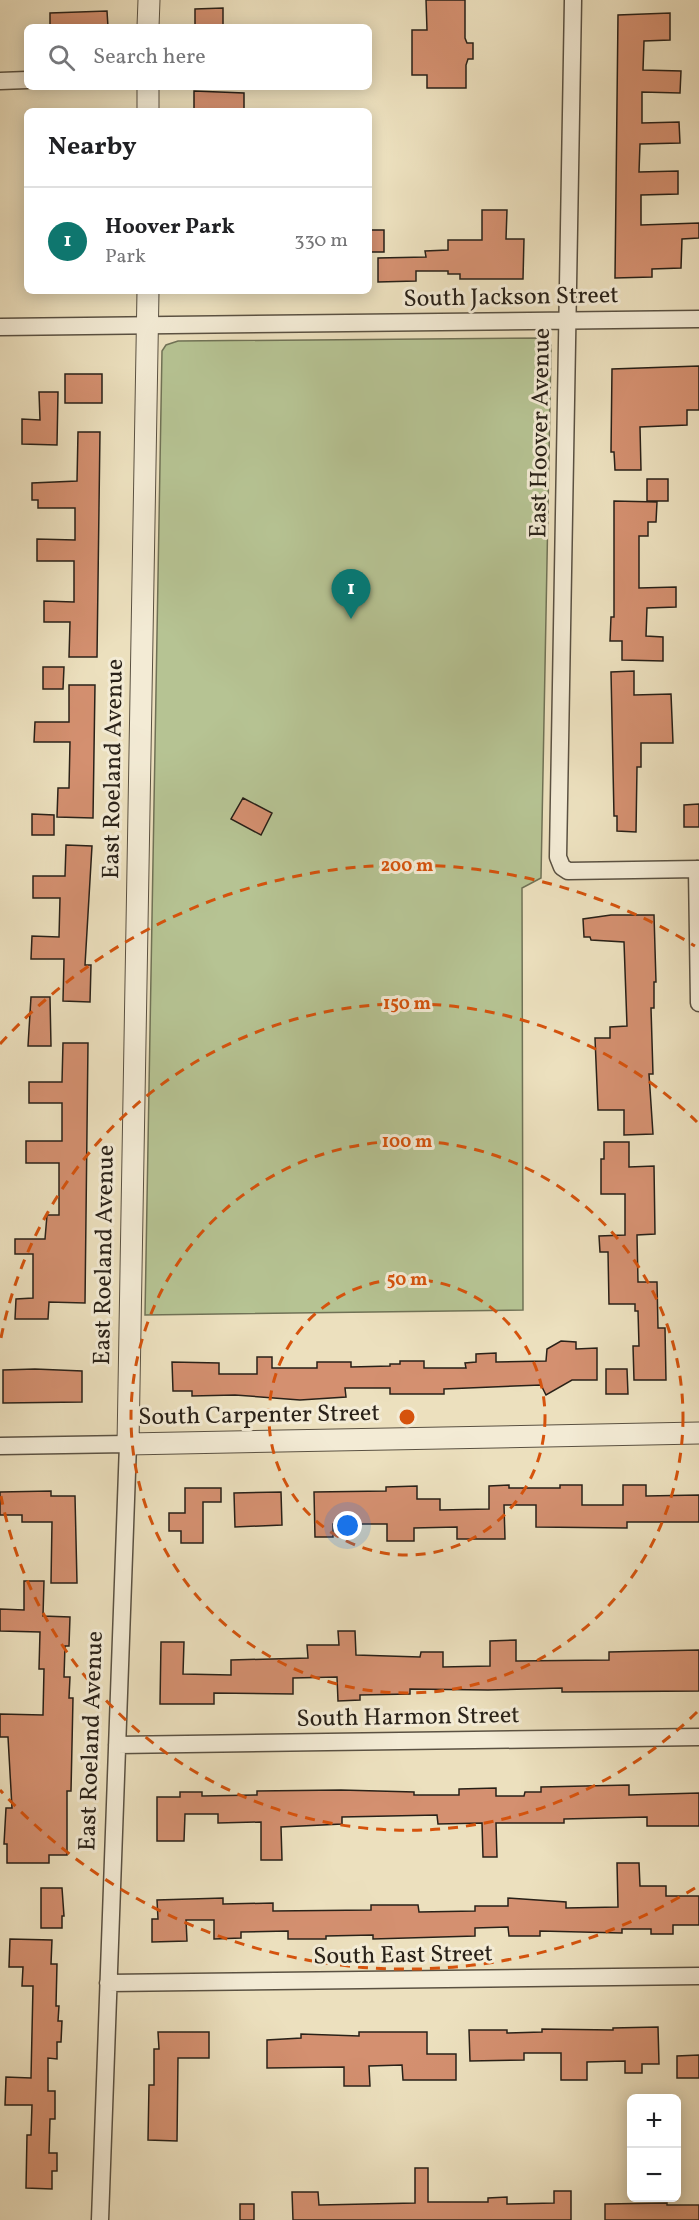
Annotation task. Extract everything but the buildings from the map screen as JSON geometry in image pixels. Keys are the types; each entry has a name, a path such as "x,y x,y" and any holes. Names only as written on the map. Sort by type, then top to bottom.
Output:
{"street":[{"path":"148,24 149,0"},
{"name":"East Hoover Avenue","path":"573,0 558,848 562,867 567,871 698,869"},
{"path":"0,81 24,80"},
{"path":"148,90 148,108"},
{"name":"East Roeland Avenue","path":"100,2220 128,1444 147,294"},
{"name":"South Jackson Street","path":"0,327 148,327 699,318"},
{"path":"698,869 699,1003"},
{"name":"South Carpenter Street","path":"0,1446 699,1433"},
{"name":"South Harmon Street","path":"117,1745 699,1737"},
{"name":"South East Street","path":"108,1983 699,1976"}],"green space":[{"path":"544,338 551,345 551,351 541,878 522,888 523,1310 145,1315 162,351 166,345 178,341"}],"place":[{"name":"Hoover Park","path":"351,619"}]}
